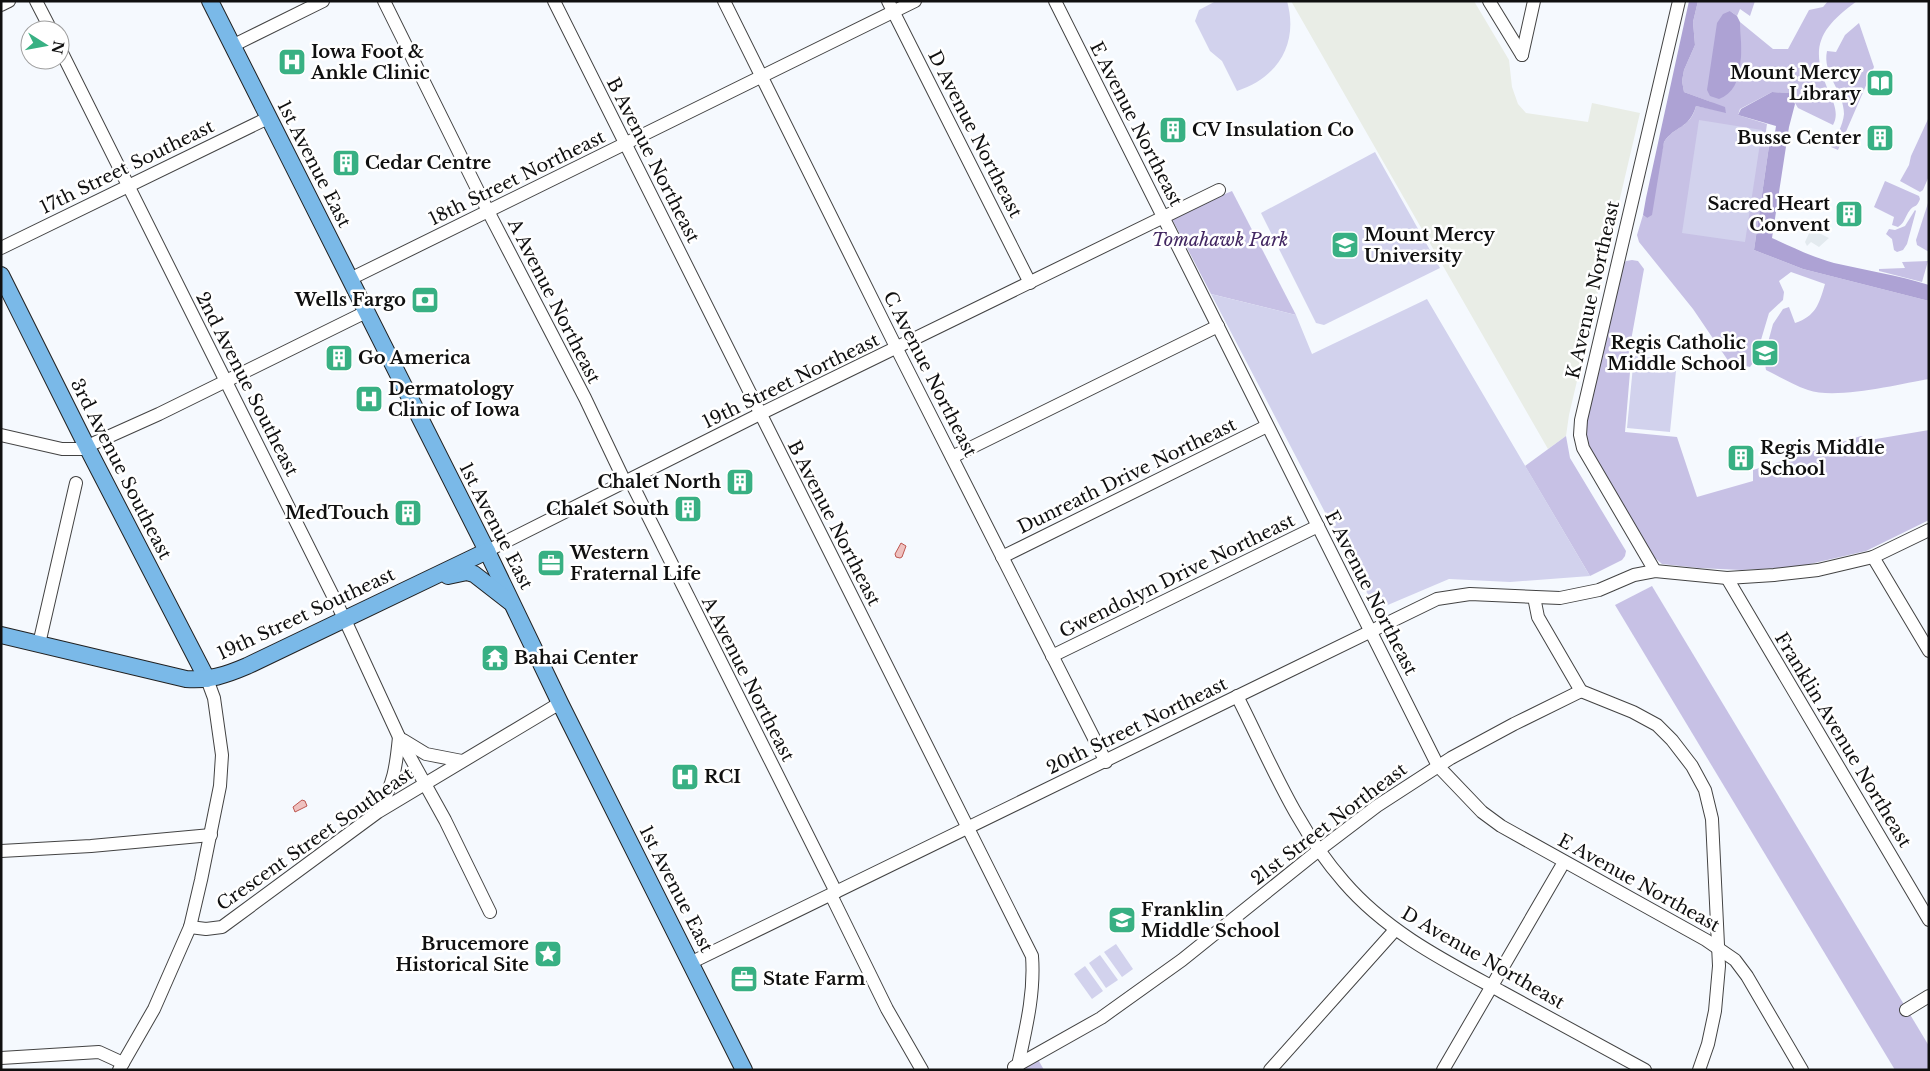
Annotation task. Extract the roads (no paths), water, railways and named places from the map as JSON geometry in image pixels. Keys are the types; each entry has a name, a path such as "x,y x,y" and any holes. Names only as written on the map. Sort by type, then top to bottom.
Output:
{"main road":[{"name":"1st Avenue East","path":"210,1 487,551 560,703 744,1070"},
{"name":"3rd Avenue Southeast","path":"1,275 87,448 207,679"},
{"name":"19th Street Southeast","path":"1,635 186,679 207,679 234,672 487,551"},
{"name":"19th Street Southeast","path":"421,582 470,572 488,584 514,606"},
{"path":"169,674 180,673 186,667 187,641"}],"street":[{"path":"1,5 9,1"},
{"path":"36,1 46,20"},
{"path":"232,46 323,1"},
{"name":"A Avenue Northeast","path":"384,1 488,211 627,481 833,894 887,1009 922,1070"},
{"name":"B Avenue Northeast","path":"554,1 1032,956 1032,994 1015,1068"},
{"name":"C Avenue Northeast","path":"724,1 897,349 1106,762"},
{"name":"18th Street Northeast","path":"350,279 762,77 891,7 915,1"},
{"name":"E Avenue Northeast","path":"1055,1 1438,766 1482,812 1501,826 1719,948 1735,960 1747,976 1802,1070"},
{"path":"1489,1 1522,55 1534,1"},
{"name":"K Avenue Northeast","path":"1654,572 1583,448 1581,420 1679,1"},
{"name":"D Avenue Northeast","path":"891,7 1030,283"},
{"name":"2nd Avenue Southeast","path":"70,69 345,620 399,737 490,912"},
{"name":"17th Street Southeast","path":"1,248 268,118"},
{"name":"19th Street Northeast","path":"487,551 760,414 897,349 1219,190"},
{"path":"1,435 62,449 76,450 87,448 366,312"},
{"path":"952,457 1218,326"},
{"name":"Dunreath Drive Northeast","path":"1002,557 1267,426"},
{"path":"39,644 76,483"},
{"name":"Gwendolyn Drive Northeast","path":"1052,656 1318,526"},
{"name":"20th Street Northeast","path":"690,962 1106,762 1430,602 1447,596 1470,594 1560,598 1580,595 1615,584 1634,575 1654,572 1727,578 1774,576 1818,570 1873,557 1929,530"},
{"path":"1873,557 1929,651"},
{"name":"Franklin Avenue Northeast","path":"1727,578 1929,920"},
{"path":"1534,597 1538,617 1581,691 1633,712 1657,725 1672,740 1692,766 1705,790 1712,818 1719,978 1708,1044 1699,1070"},
{"path":"1,1058 99,1052 121,1067 154,1009 190,926 220,786 222,755 214,698 207,679"},
{"name":"21st Street Northeast","path":"1015,1068 1101,1018 1182,960 1377,806 1438,766 1514,724 1581,691"},
{"name":"D Avenue Northeast","path":"1237,696 1300,820 1319,850 1353,893 1395,930 1441,958 1645,1070"},
{"name":"Crescent Street Southeast","path":"190,926 206,929 222,926 378,812 560,703"},
{"path":"399,737 426,754 462,761"},
{"name":"2nd Avenue Southeast","path":"378,812 391,788 397,763 399,737"},
{"path":"1,851 91,846 211,835"},
{"path":"1443,1070 1564,862"},
{"path":"1270,1070 1395,930"},
{"path":"1906,1010 1929,996"}],"place":[{"name":"Iowa Foot & Ankle Clinic","path":"292,62"},
{"name":"Mount Mercy Library","path":"1880,83"},
{"name":"CV Insulation Co","path":"1173,130"},
{"name":"Busse Center","path":"1880,138"},
{"name":"Cedar Centre","path":"346,163"},
{"name":"Sacred Heart Convent","path":"1849,214"},
{"name":"Mount Mercy University","path":"1345,245"},
{"name":"Wells Fargo","path":"425,300"},
{"name":"Regis Catholic Middle School","path":"1765,353"},
{"name":"Go America","path":"339,358"},
{"name":"Dermatology Clinic of Iowa","path":"369,399"},
{"name":"Regis Middle School","path":"1741,458"},
{"name":"Chalet North","path":"740,482"},
{"name":"Chalet South","path":"688,509"},
{"name":"MedTouch","path":"408,513"},
{"name":"Western Fraternal Life","path":"551,563"},
{"name":"Bahai Center","path":"495,658"},
{"name":"RCI","path":"685,777"},
{"name":"Franklin Middle School","path":"1122,920"},
{"name":"Brucemore Historical Site","path":"548,954"},
{"name":"State Farm","path":"744,979"}],"park label":[{"name":"Tomahawk Park","path":"1220,240"}]}
